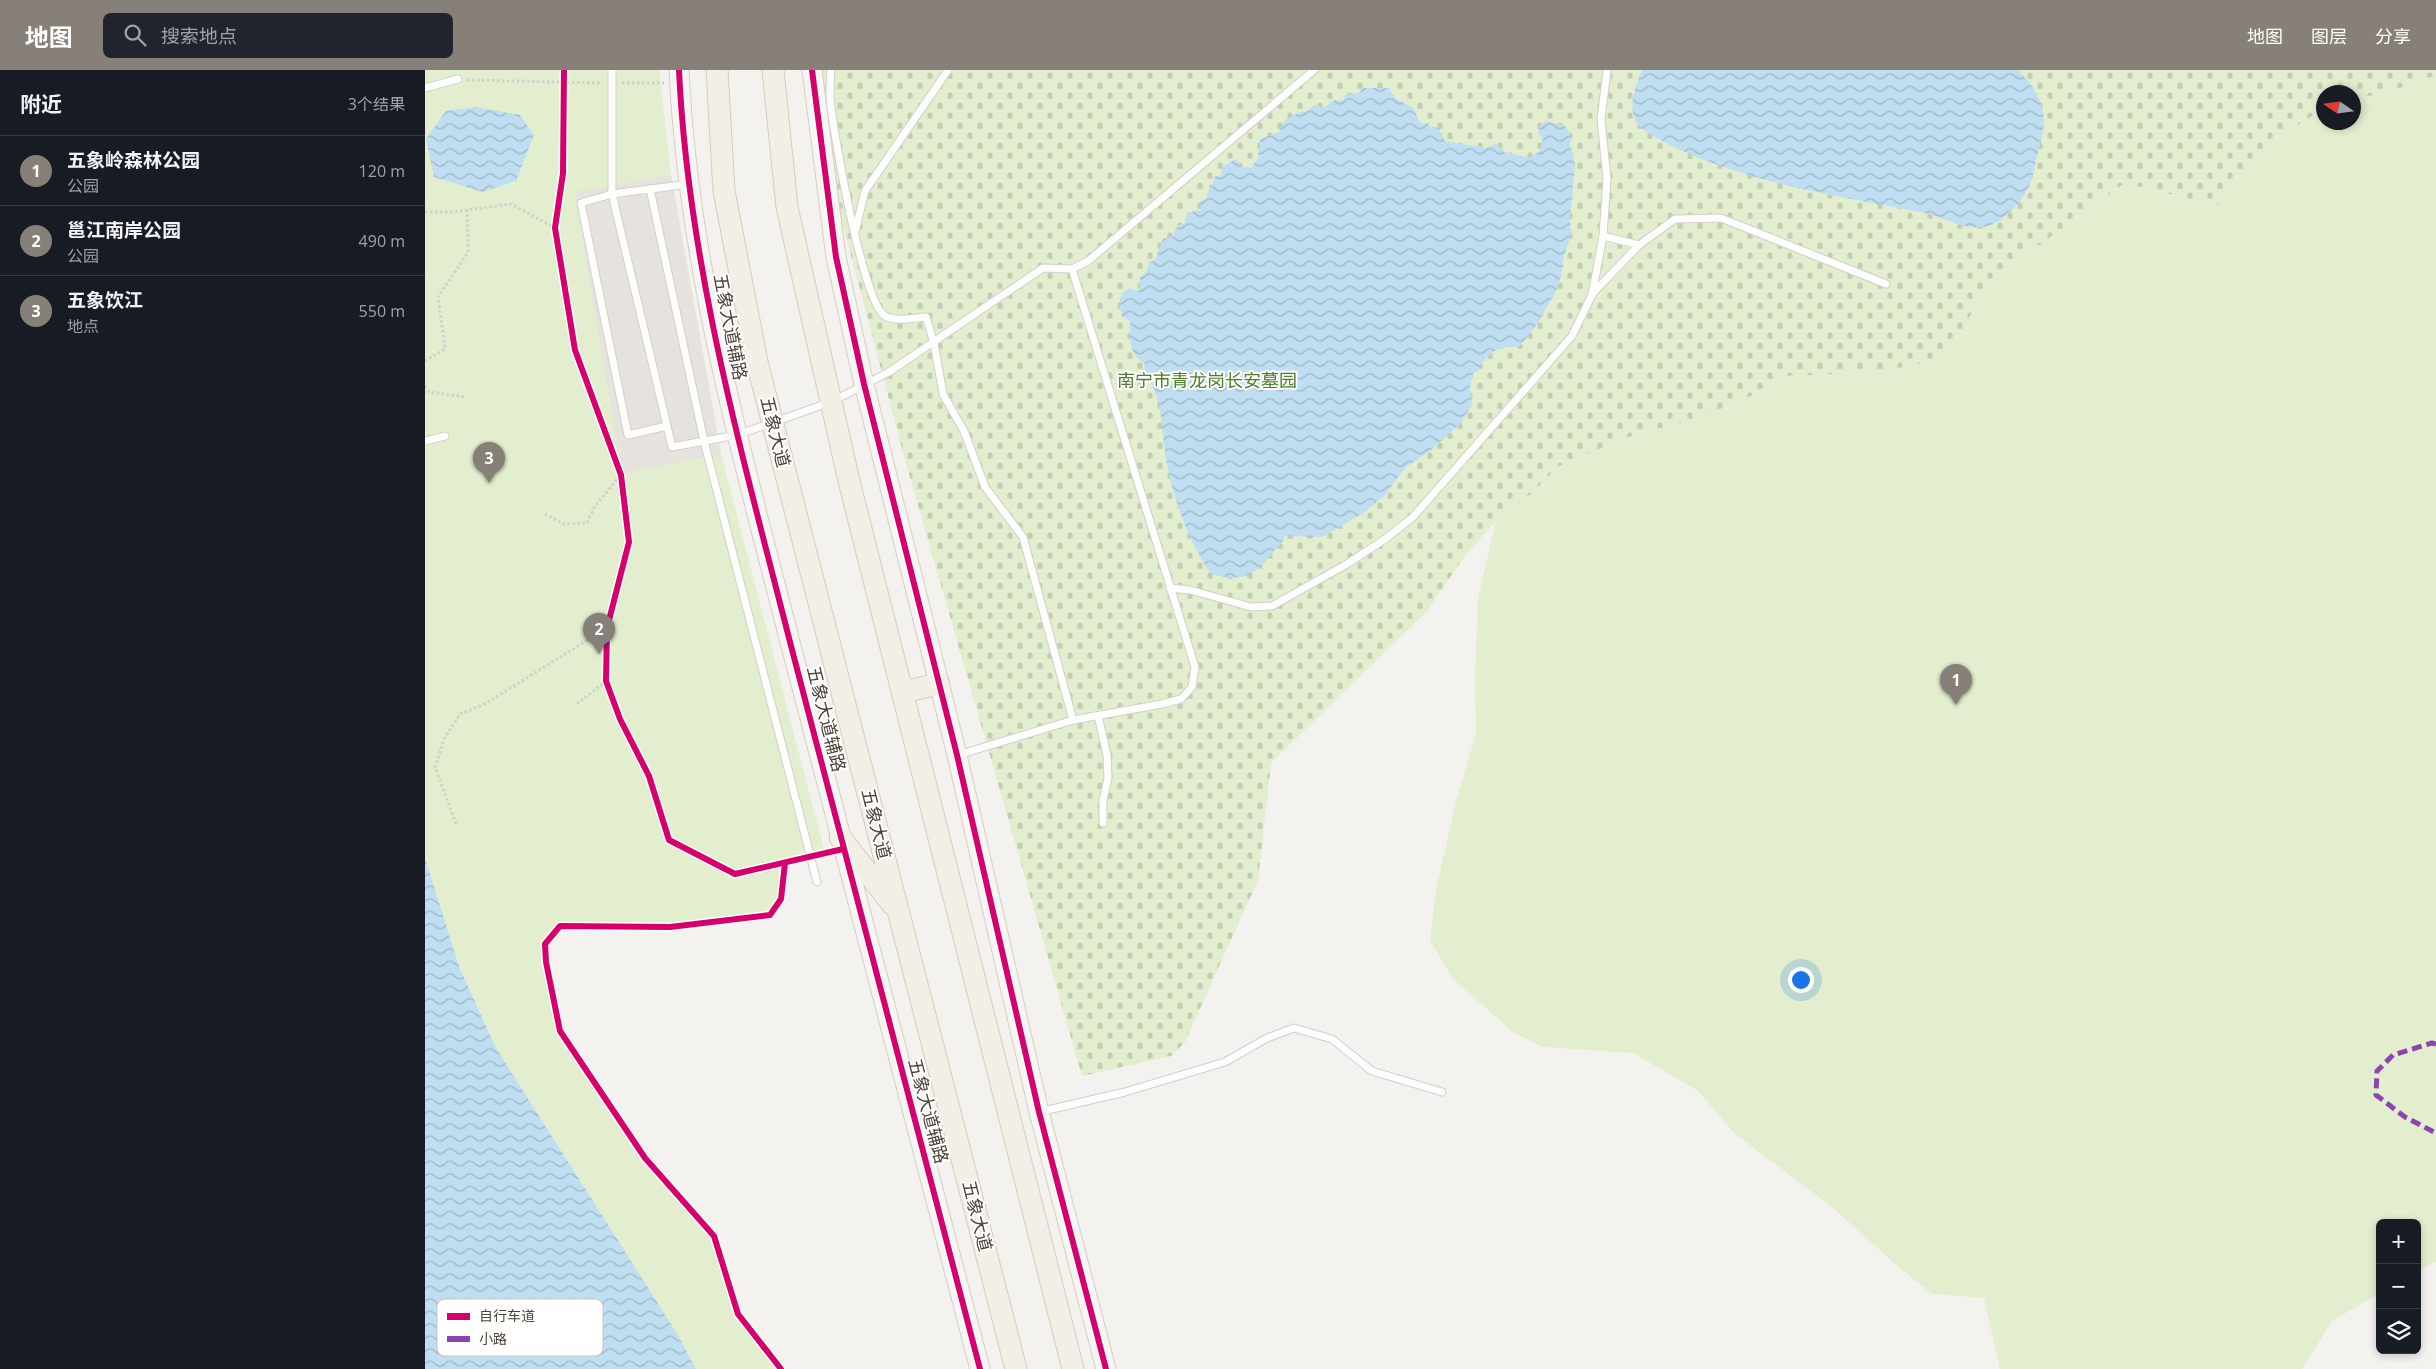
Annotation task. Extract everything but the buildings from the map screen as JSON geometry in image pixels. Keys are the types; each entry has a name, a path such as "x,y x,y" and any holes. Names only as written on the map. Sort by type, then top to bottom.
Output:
{"main road":[{"name":"五象大道","path":"717,70 724,191 757,362 1016,1369"},
{"path":"773,70 787,207 831,402 902,692 1073,1369"},
{"path":"902,692 939,684"},
{"path":"840,837 898,911"}],"street":[{"path":"812,70 836,257 864,384 957,755 1039,1112 1106,1369"},
{"name":"五象大道辅路","path":"679,76 689,184 721,371 840,837 980,1369"}],"lane":[{"path":"611,70 612,194 672,447 737,435 831,402 889,372 1043,268 1072,269 1088,261 1314,70"},
{"path":"831,70 830,98 854,235 873,301 883,315 897,319 926,318 934,343 943,394 964,431 985,487 1023,538 1073,720"},
{"path":"854,235 865,191 948,70"},
{"path":"1170,588 1190,590 1251,607 1272,606 1385,540 1412,518 1572,336 1592,295 1603,236 1607,179 1601,119 1607,70"},
{"path":"425,88 458,80"},
{"path":"667,426 628,435 581,203 612,194 689,184"},
{"path":"650,189 704,441 817,882"},
{"path":"1592,295 1639,245 1675,219 1721,218 1886,284"},
{"path":"1603,236 1639,245"},
{"path":"957,755 1073,720 1181,699 1191,687 1195,667 1072,269"},
{"path":"425,442 445,436"},
{"path":"1098,716 1107,755 1103,823"},
{"path":"1039,1112 1125,1092 1225,1062 1267,1038 1294,1028 1332,1039 1372,1071 1442,1092"}],"path":[{"path":"458,80 564,80 612,83 679,76"},
{"path":"564,80 564,94"},
{"path":"425,212 467,210 511,204 555,228"},
{"path":"425,361 445,349 438,297 468,252 467,210"},
{"path":"556,219 557,237"},
{"path":"425,386 429,392 465,397"},
{"path":"617,466 621,475 622,485"},
{"path":"545,514 563,524 587,523 595,506 621,475"},
{"path":"607,637 609,619"},
{"path":"457,824 435,767 444,739 460,714 485,704 607,628"},
{"path":"606,672 606,681 609,688"},
{"path":"577,704 606,681"}],"green space":[{"path":"425,70 659,70 671,175 721,454 825,853 785,863 781,899 770,915 670,927 560,926 545,944 546,962 560,1031 645,1158 714,1236 738,1314 781,1369 696,1369 678,1335 496,1048 460,969 425,858"},
{"name":"南宁市青龙岗长安墓园","path":"822,70 2436,70 2436,75 2412,85 2361,98 2361,85 2316,85 2316,114 2280,136 2217,206 2125,183 1994,278 1943,359 1899,368 1840,374 1786,376 1740,402 1692,420 1635,435 1559,466 1531,494 1496,521 1464,557 1427,611 1271,763 1258,880 1185,1042 1171,1056 1082,1076 905,460 835,195"},
{"path":"2436,75 2436,1262 2421,1270 2421,1219 2376,1219 2376,1295 2332,1321 2302,1369 2000,1369 1984,1298 1932,1294 1895,1264 1832,1207 1735,1134 1698,1091 1633,1053 1543,1047 1513,1032 1453,979 1430,940 1436,890 1456,801 1476,734 1475,676 1478,598 1496,521 1531,494 1559,466 1635,435 1692,420 1740,402 1786,376 1840,374 1899,368 1943,359 1994,278 2125,183 2217,206 2280,136 2316,114 2316,130 2361,130 2361,98 2412,85"}],"shaded area":[{"path":"671,175 721,454 622,473 575,192"}],"water":[{"path":"1642,70 2018,70 2032,86 2043,110 2041,141 2031,182 2024,196 1998,222 1983,227 1968,227 1925,213 1793,187 1760,178 1697,157 1666,143 1644,130 1634,118 1633,97"},
{"path":"1363,88 1389,88 1395,98 1413,108 1421,124 1429,123 1429,126 1439,128 1445,141 1486,148 1495,144 1505,152 1529,158 1540,151 1543,138 1538,134 1540,126 1546,121 1565,126 1572,136 1570,144 1575,165 1570,219 1571,236 1564,255 1557,289 1538,323 1520,346 1504,348 1491,353 1480,369 1473,374 1470,387 1472,405 1461,423 1431,450 1405,468 1385,495 1365,512 1322,537 1285,536 1262,564 1250,574 1229,577 1211,574 1195,546 1181,515 1167,466 1157,400 1150,380 1144,370 1145,364 1135,355 1131,346 1130,321 1122,316 1119,304 1122,293 1132,287 1132,290 1139,291 1140,277 1146,273 1149,262 1155,260 1163,239 1172,236 1178,225 1184,224 1186,216 1195,210 1201,211 1200,202 1207,198 1210,184 1213,185 1214,177 1221,175 1222,167 1236,159 1240,166 1251,168 1258,158 1260,139 1279,132 1284,121 1301,111 1306,112 1314,105 1324,108 1332,101 1343,100 1345,95 1359,93"},
{"path":"476,107 520,115 534,135 516,181 483,192 434,177 426,139 446,111"},
{"path":"425,858 460,969 496,1048 678,1335 696,1369 425,1369"}],"marked path":[{"path":"2436,1044 2432,1043 2393,1055 2377,1071 2376,1095 2405,1117 2436,1133"}],"cycle path":[{"path":"564,70 563,173 555,228 575,350 621,475 629,542 607,628 606,681 620,719 649,776 669,840 735,874 843,849"},
{"path":"679,70 684,143 693,215 705,287 736,430 980,1369"},
{"path":"812,70 836,257 864,384 957,755 1039,1112 1106,1369"},
{"path":"781,1369 738,1314 714,1236 645,1158 560,1031 546,962 545,944 560,926 670,927 770,915 781,899 785,863"}],"place":[{"name":"五象饮江","path":"489,483"},
{"name":"邕江南岸公园","path":"599,654"},
{"name":"五象岭森林公园","path":"1956,705"}]}
